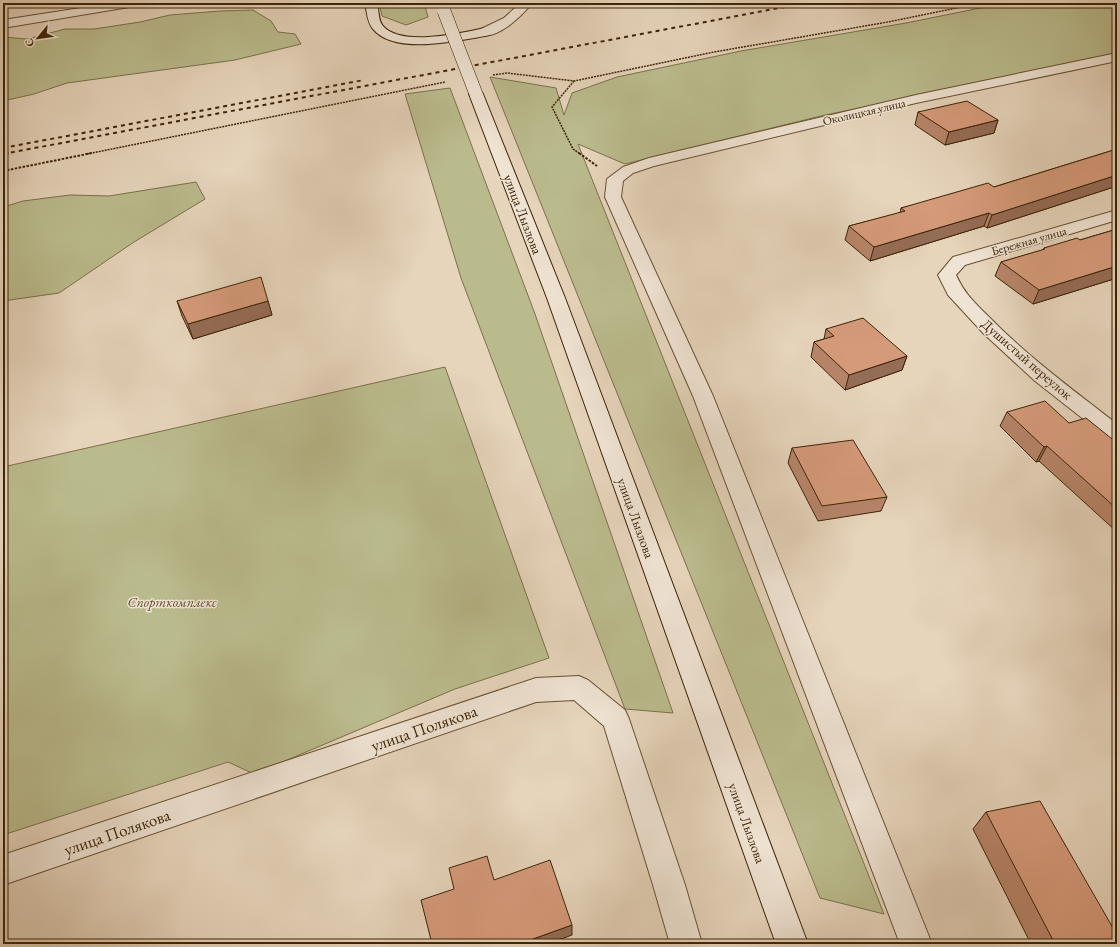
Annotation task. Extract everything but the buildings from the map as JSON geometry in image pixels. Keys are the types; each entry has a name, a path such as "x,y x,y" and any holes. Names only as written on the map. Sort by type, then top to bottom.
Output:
{"street":[{"path":"3,24 135,3"},
{"path":"371,3 377,28 385,35 402,40 424,41 451,39 485,32 502,26 515,16 526,3"},
{"name":"улица Лызлова","path":"443,7 556,298 792,944"},
{"name":"Околицкая улица","path":"615,179 628,170 657,161 916,99 1117,57"},
{"path":"615,179 613,197 703,396 916,944"},
{"name":"Бережная улица","path":"947,275 958,261 1117,215"},
{"name":"Душистый переулок","path":"947,275 954,291 991,330 1042,376 1117,435"},
{"name":"улица Полякова","path":"3,870 536,690 579,688 615,719 669,886 686,944"}],"path":[{"path":"491,75 507,73 574,81 714,52 888,22 981,3"},
{"path":"574,81 552,107 573,149 615,179"},
{"path":"3,171 407,88 445,82"}],"green space":[{"path":"379,3 424,3 428,17 406,25 382,16"},
{"path":"1005,3 1117,3 1117,56 825,115 625,164 578,144 884,914 820,898 490,77 556,88 564,115 572,93 617,77 741,51 906,23"},
{"path":"253,10 271,21 278,32 295,34 301,44 235,60 67,83 34,94 3,101 3,37 27,39 65,29 94,29 140,22 170,15"},
{"path":"450,88 535,314 673,713 625,709 461,278 405,94"},
{"path":"196,182 205,199 134,242 59,293 3,301 3,207 23,201 70,195 109,196"},
{"name":"Спорткомплекс","path":"445,367 549,658 455,689 254,774 228,762 3,835 3,467"}],"railway":[{"path":"9,153 3,154 806,3"},
{"path":"3,148 364,80"}]}
